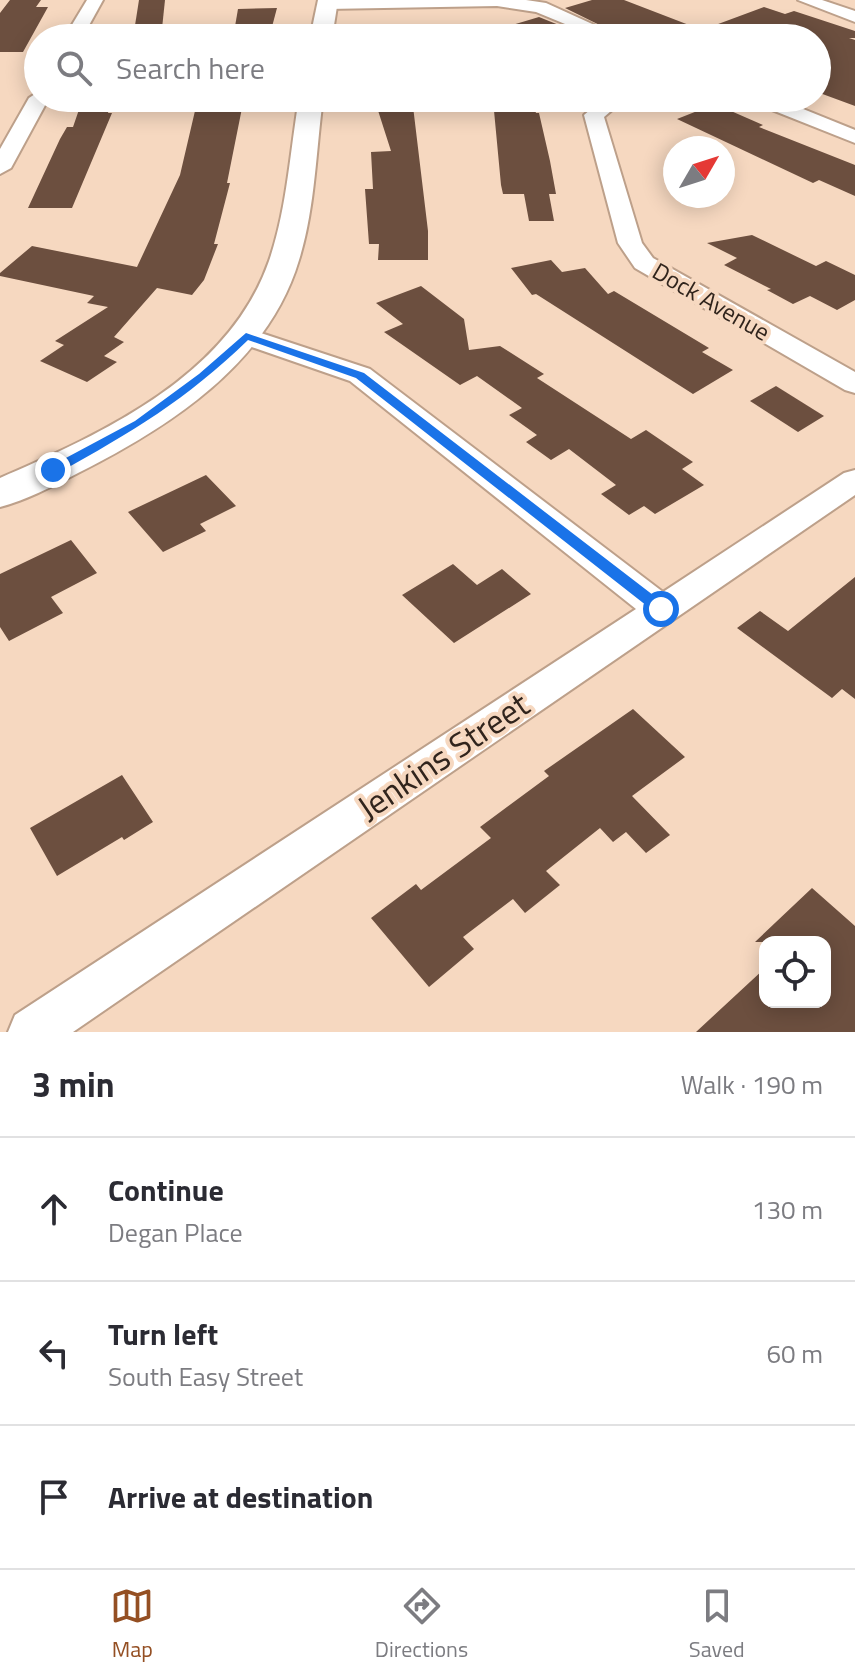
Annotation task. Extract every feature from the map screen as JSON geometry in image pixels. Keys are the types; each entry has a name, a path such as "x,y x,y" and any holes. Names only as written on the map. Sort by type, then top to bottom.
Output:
{"street":[{"path":"81,24 95,0"},
{"path":"806,0 855,17"},
{"path":"323,24 327,2 497,1 540,7 581,24"},
{"path":"0,168 31,112"},
{"path":"0,494 53,470 139,423 203,377 246,336 267,302 284,262 309,112"},
{"name":"Dock Avenue","path":"598,112 594,115 630,243 636,254 664,276 855,384"},
{"path":"793,112 855,137"},
{"path":"246,336 360,375 661,609"},
{"name":"Jenkins Street","path":"32,1032 855,480"}],"building":[{"path":"10,0 41,0 36,7 48,7 39,24 24,24 23,52 0,52 0,13"},
{"path":"139,0 165,0 162,24 135,24"},
{"path":"592,0 624,0 686,24 598,24 565,8"},
{"path":"764,7 785,14 794,11 855,31 855,38 849,38 855,40 855,106 831,97 831,24 718,24"},
{"path":"277,8 273,24 235,24 238,9"},
{"path":"539,17 556,24 516,24"},
{"path":"78,112 112,113 72,208 28,208 60,139 67,127 73,127"},
{"path":"195,112 241,112 227,183 230,183 214,244 218,244 204,280 192,295 157,288 114,337 124,342 104,356 117,362 87,382 40,361 64,345 55,341 108,307 87,303 94,296 0,276 0,273 32,246 137,267 180,175"},
{"path":"378,112 414,112 428,231 428,260 378,260 379,244 369,244 365,189 373,189 371,152 391,151"},
{"path":"494,112 539,113 556,194 549,194 554,221 529,221 524,194 503,194"},
{"path":"695,112 733,112 763,125 759,127 855,165 855,196 819,180 813,183 735,146 735,136 713,136 677,119"},
{"path":"752,235 816,266 826,261 855,275 855,300 837,310 810,296 793,304 724,265 737,258 707,243"},
{"path":"551,260 562,272 585,268 608,294 614,291 709,348 702,352 733,370 693,394 536,294 532,295 511,268"},
{"path":"421,286 464,319 469,350 500,346 544,374 537,378 631,439 646,430 693,462 682,469 704,485 655,514 644,506 629,515 601,494 616,485 569,449 551,460 526,442 537,435 509,415 522,408 477,376 460,385 384,332 403,324 376,303"},
{"path":"776,386 824,416 798,432 750,401"},
{"path":"206,475 236,506 200,524 206,531 163,552 128,512"},
{"path":"71,540 97,573 51,597 63,613 9,641 0,627 0,574"},
{"path":"453,564 477,585 502,569 531,594 454,643 402,595"},
{"path":"855,577 855,699 842,689 832,698 737,628 760,611 788,631"},
{"path":"633,709 685,757 632,796 670,835 646,853 626,832 613,842 600,828 546,871 560,885 525,913 513,899 463,937 474,949 429,987 371,918 416,884 421,890 491,838 480,827 549,776 544,771"},
{"path":"122,775 153,822 57,876 30,828"},
{"path":"812,888 855,926 855,1032 696,1032 759,974 759,1008 831,1008 831,936 761,936"}],"route":[{"path":"53,470 139,423 203,377 246,336 360,375 661,609"}]}
